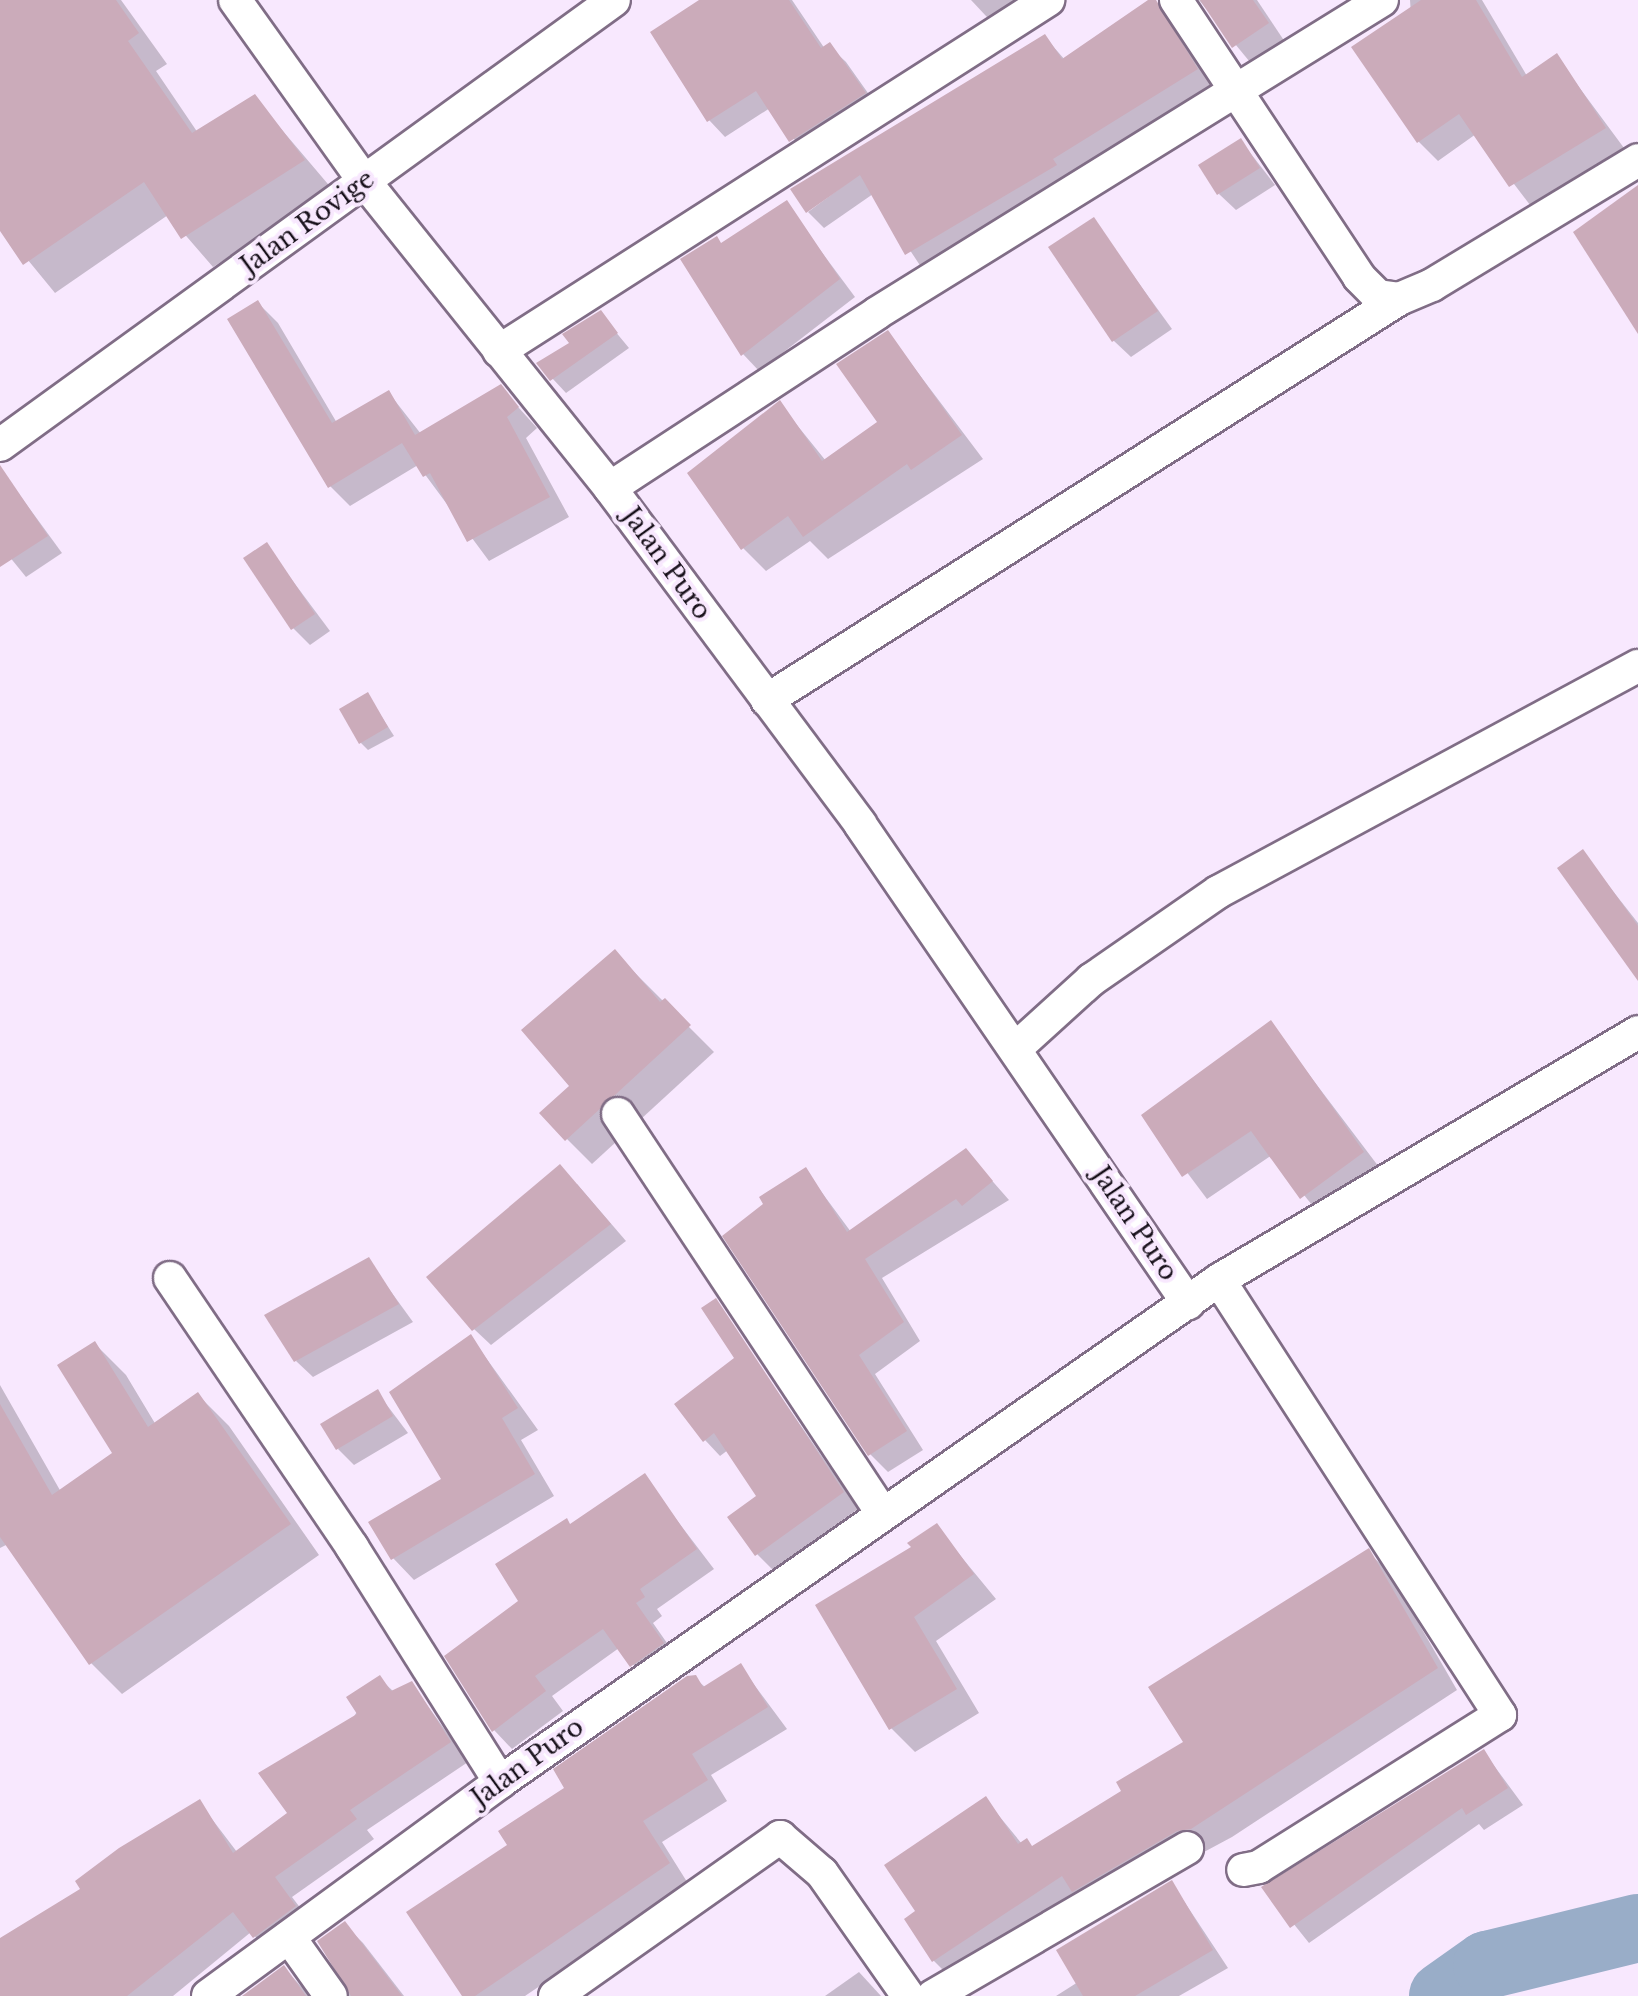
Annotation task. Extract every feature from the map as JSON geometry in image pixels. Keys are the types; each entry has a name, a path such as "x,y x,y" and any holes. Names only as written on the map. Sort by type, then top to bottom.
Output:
{"street":[{"name":"Jalan Puro","path":"208,1996 500,1782 882,1512 1188,1303 1015,1048 767,700 610,488 365,182 235,0"},
{"name":"Jalan Rovige","path":"0,444 614,0"},
{"path":"499,350 1048,0"},
{"path":"1176,0 1359,277 1378,296 1399,299"},
{"path":"610,488 1382,0"},
{"path":"767,700 1399,299 1638,160"},
{"path":"1015,1048 1091,980 1218,892 1638,666"},
{"path":"1188,1303 1218,1280 1638,1032"},
{"path":"618,1114 882,1512"},
{"path":"170,1278 352,1546 500,1782"},
{"path":"1218,1280 1500,1716 1259,1867 1244,1870"},
{"path":"554,1996 780,1837 822,1873 908,1996"},
{"path":"933,1996 1187,1848"},
{"path":"288,1937 332,1996"}],"building":[{"path":"0,0 116,0 139,33 128,41 192,133 255,94 305,160 181,239 144,182 23,265 0,231"},
{"path":"699,0 789,0 821,48 830,42 866,93 789,142 756,91 707,122 650,32"},
{"path":"1148,0 1156,0 1198,69 1053,159 1057,165 905,255 860,175 806,213 790,189 1045,34 1062,59"},
{"path":"1200,0 1253,0 1269,23 1232,48"},
{"path":"1421,0 1476,0 1522,77 1557,53 1606,128 1509,187 1459,114 1417,143 1351,47"},
{"path":"1241,138 1260,168 1217,195 1198,165"},
{"path":"1638,185 1638,334 1573,232"},
{"path":"787,200 840,279 741,356 680,259 717,236 721,243"},
{"path":"1094,217 1158,311 1112,342 1048,247"},
{"path":"258,300 332,423 389,390 415,435 501,384 519,407 507,417 550,497 467,542 430,473 423,477 402,443 328,488 227,319"},
{"path":"601,310 618,333 550,381 536,363 569,343 562,334"},
{"path":"888,330 962,435 911,470 907,464 803,537 788,516 741,550 687,473 780,400 822,461 877,422 836,364"},
{"path":"0,465 48,536 0,567"},
{"path":"267,542 315,614 291,630 243,558"},
{"path":"368,692 388,727 359,744 339,709"},
{"path":"1583,849 1638,926 1638,981 1557,868"},
{"path":"615,949 660,1002 665,998 691,1025 565,1141 539,1113 569,1086 521,1030"},
{"path":"1271,1020 1364,1152 1300,1199 1251,1131 1182,1177 1141,1115"},
{"path":"966,1148 993,1181 962,1206 956,1199 865,1259 904,1322 859,1355 907,1431 868,1456 722,1236 763,1204 759,1197 806,1167 847,1232"},
{"path":"560,1164 611,1224 472,1331 426,1277"},
{"path":"369,1257 399,1304 294,1362 264,1315"},
{"path":"716,1298 844,1492 755,1556 727,1517 756,1496 714,1433 703,1442 674,1404 734,1358 701,1308"},
{"path":"471,1334 518,1408 502,1418 535,1474 391,1560 368,1522 441,1479 389,1392"},
{"path":"95,1341 148,1427 198,1392 291,1524 89,1665 0,1537 0,1404 52,1495 112,1453 57,1365"},
{"path":"378,1389 393,1416 336,1450 320,1424"},
{"path":"645,1473 697,1549 640,1589 645,1597 636,1603 664,1643 630,1667 603,1629 535,1676 546,1691 492,1732 444,1656 518,1601 495,1564 567,1518 570,1524"},
{"path":"937,1523 974,1574 914,1617 957,1689 889,1730 815,1605 911,1547 907,1543"},
{"path":"1369,1548 1438,1668 1191,1829 1177,1831 1072,1892 1062,1876 932,1962 904,1919 915,1911 884,1865 986,1796 1018,1844 1027,1838 1032,1846 1121,1791 1116,1782 1183,1742 1148,1687"},
{"path":"741,1663 768,1707 692,1754 708,1780 643,1821 670,1863 475,1996 462,1996 406,1912 507,1845 498,1831 564,1788 553,1769 687,1676 696,1675 703,1687"},
{"path":"380,1675 391,1691 412,1681 451,1742 350,1810 357,1819 275,1877 296,1906 253,1938 233,1912 127,1996 0,1996 0,1938 80,1889 75,1881 119,1848 200,1799 233,1853 287,1813 258,1773 357,1714 346,1697"},
{"path":"1484,1749 1508,1788 1466,1815 1462,1808 1290,1928 1261,1887"},
{"path":"1172,1880 1213,1950 1135,1996 1083,1996 1056,1950"},
{"path":"345,1921 402,1996 351,1996 317,1941"},
{"path":"284,1965 306,1996 242,1996"}],"waterway":[{"path":"1443,1996 1487,1965 1638,1928"}]}
